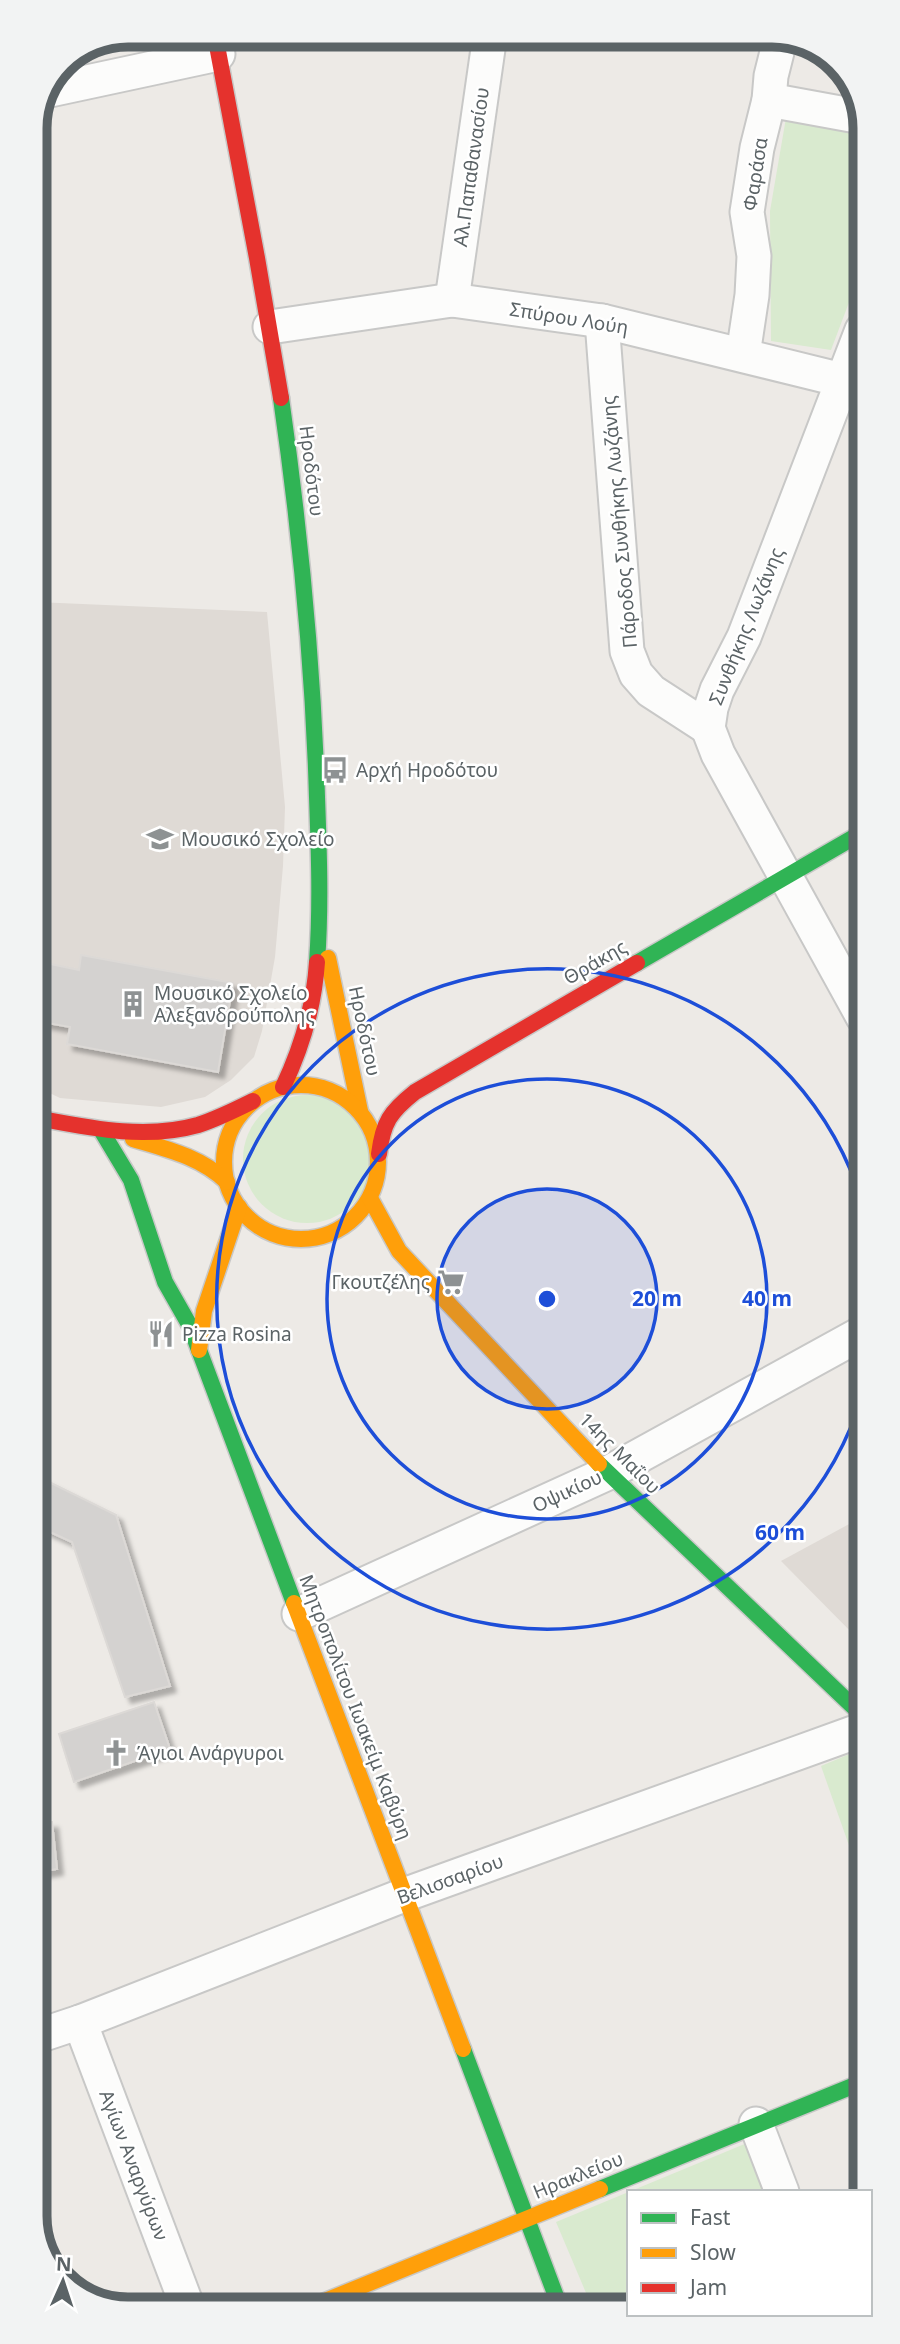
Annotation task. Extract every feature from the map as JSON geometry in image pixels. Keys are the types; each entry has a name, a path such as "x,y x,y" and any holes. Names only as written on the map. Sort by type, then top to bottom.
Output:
{"main road":[{"name":"Ηροδότου","path":"217,47 270,327 291,465 311,653 317,746 320,918 310,1015 300,1053 283,1087"},
{"name":"Θράκης","path":"379,1154 386,1117 415,1092 853,838"},
{"name":"Ηροδότου","path":"320,918 360,1111"},
{"path":"47,1120 132,1133 192,1127 283,1087 304,1085 325,1088 344,1097 360,1111 373,1131 379,1154 378,1177 370,1198 355,1218 332,1232 307,1239 281,1236 258,1225 239,1207 227,1182 219,1173 174,1152 101,1130"},
{"path":"227,1182 224,1159 228,1137 239,1116 255,1100"},
{"name":"Μητροπολίτου Ιωακείμ Καβύρη","path":"101,1130 131,1180 165,1282 190,1326 556,2297"},
{"name":"14ης Μαΐου","path":"370,1198 399,1251 608,1473 853,1707"},
{"path":"199,1350 199,1332 206,1297 230,1243 239,1207"},
{"name":"Ηρακλείου","path":"335,2297 853,2086"}],"street":[{"path":"59,88 210,47"},
{"name":"Αλ.Παπαθανασίου","path":"452,300 488,47"},
{"name":"Φαράσα","path":"743,355 752,295 754,256 747,212 778,47"},
{"path":"769,100 852,115"},
{"name":"Σπύρου Λούη","path":"270,327 452,300 602,321 852,385"},
{"name":"Πάροδος Συνθήκης Λωζάνης","path":"602,321 627,651 636,674 651,691 708,728"},
{"name":"Συνθήκης Λωζάνης","path":"852,385 744,637 717,691 708,728 718,754 853,999"},
{"name":"Οψικίου","path":"299,1614 608,1473 853,1338"},
{"name":"Βελισσαρίου","path":"47,2033 404,1895 853,1733"},
{"name":"Αγίων Αναργύρων","path":"80,2022 184,2297"},
{"path":"757,2124 781,2190"}],"shaded area":[{"name":"Μουσικό Σχολείο","path":"47,602 267,612 285,807 275,957 262,1031 254,1057 231,1080 205,1097 161,1107 60,1098 47,1092"},
{"path":"853,1522 853,1634 781,1561"}],"green space":[{"path":"787,112 853,125 853,292 831,350 771,341 770,211"},
{"path":"307,1095 332,1100 352,1114 366,1134 371,1159 366,1184 352,1204 332,1218 307,1223 282,1218 262,1204 248,1184 243,1159 248,1134 262,1114 282,1100"},
{"path":"853,1753 853,1857 821,1766"},
{"path":"747,2143 763,2190 633,2190"},
{"path":"627,2193 627,2297 588,2297 556,2222"}],"building":[{"name":"Μουσικό Σχολείο Αλεξανδρούπολης","path":"81,955 233,983 218,1072 67,1044 70,1027 47,1023 47,963 79,970"},
{"path":"47,1481 116,1515 170,1686 125,1697 72,1542 47,1531"},
{"path":"154,1702 170,1749 74,1782 59,1734"},
{"path":"47,1822 52,1822 57,1869 47,1871"}],"traffic: fast":[{"path":"281,398 300,547 309,647 319,859 317,962"},
{"path":"637,963 853,838"},
{"path":"101,1130 131,1180 165,1282 190,1326 294,1603"},
{"path":"599,1464 853,1706"},
{"path":"463,2049 556,2297"},
{"path":"600,2189 853,2086"}],"traffic: slow":[{"path":"328,958 360,1111"},
{"path":"301,1085 330,1091 355,1108 372,1133 378,1162 372,1191 355,1216 330,1233 301,1239 272,1233 247,1216 230,1191 224,1162 230,1133 247,1108 272,1091 301,1085"},
{"path":"133,1139 195,1160 227,1182"},
{"path":"370,1198 399,1251 599,1464"},
{"path":"199,1350 204,1311 239,1207"},
{"path":"294,1603 463,2049"},
{"path":"335,2297 600,2189"}],"traffic: jam":[{"path":"217,47 281,398"},
{"path":"283,1087 306,1026 317,962"},
{"path":"379,1154 389,1118 415,1092 637,963"},
{"path":"47,1120 118,1131 158,1132 198,1125 253,1101"}],"place":[{"name":"Αρχή Ηροδότου","path":"335,770"},
{"name":"Μουσικό Σχολείο","path":"160,839"},
{"name":"Μουσικό Σχολείο Αλεξανδρούπολης","path":"133,1004"},
{"name":"Γκουτζέλης","path":"451,1282"},
{"name":"Pizza Rosina","path":"161,1334"},
{"name":"Άγιοι Ανάργυροι","path":"116,1753"}]}
